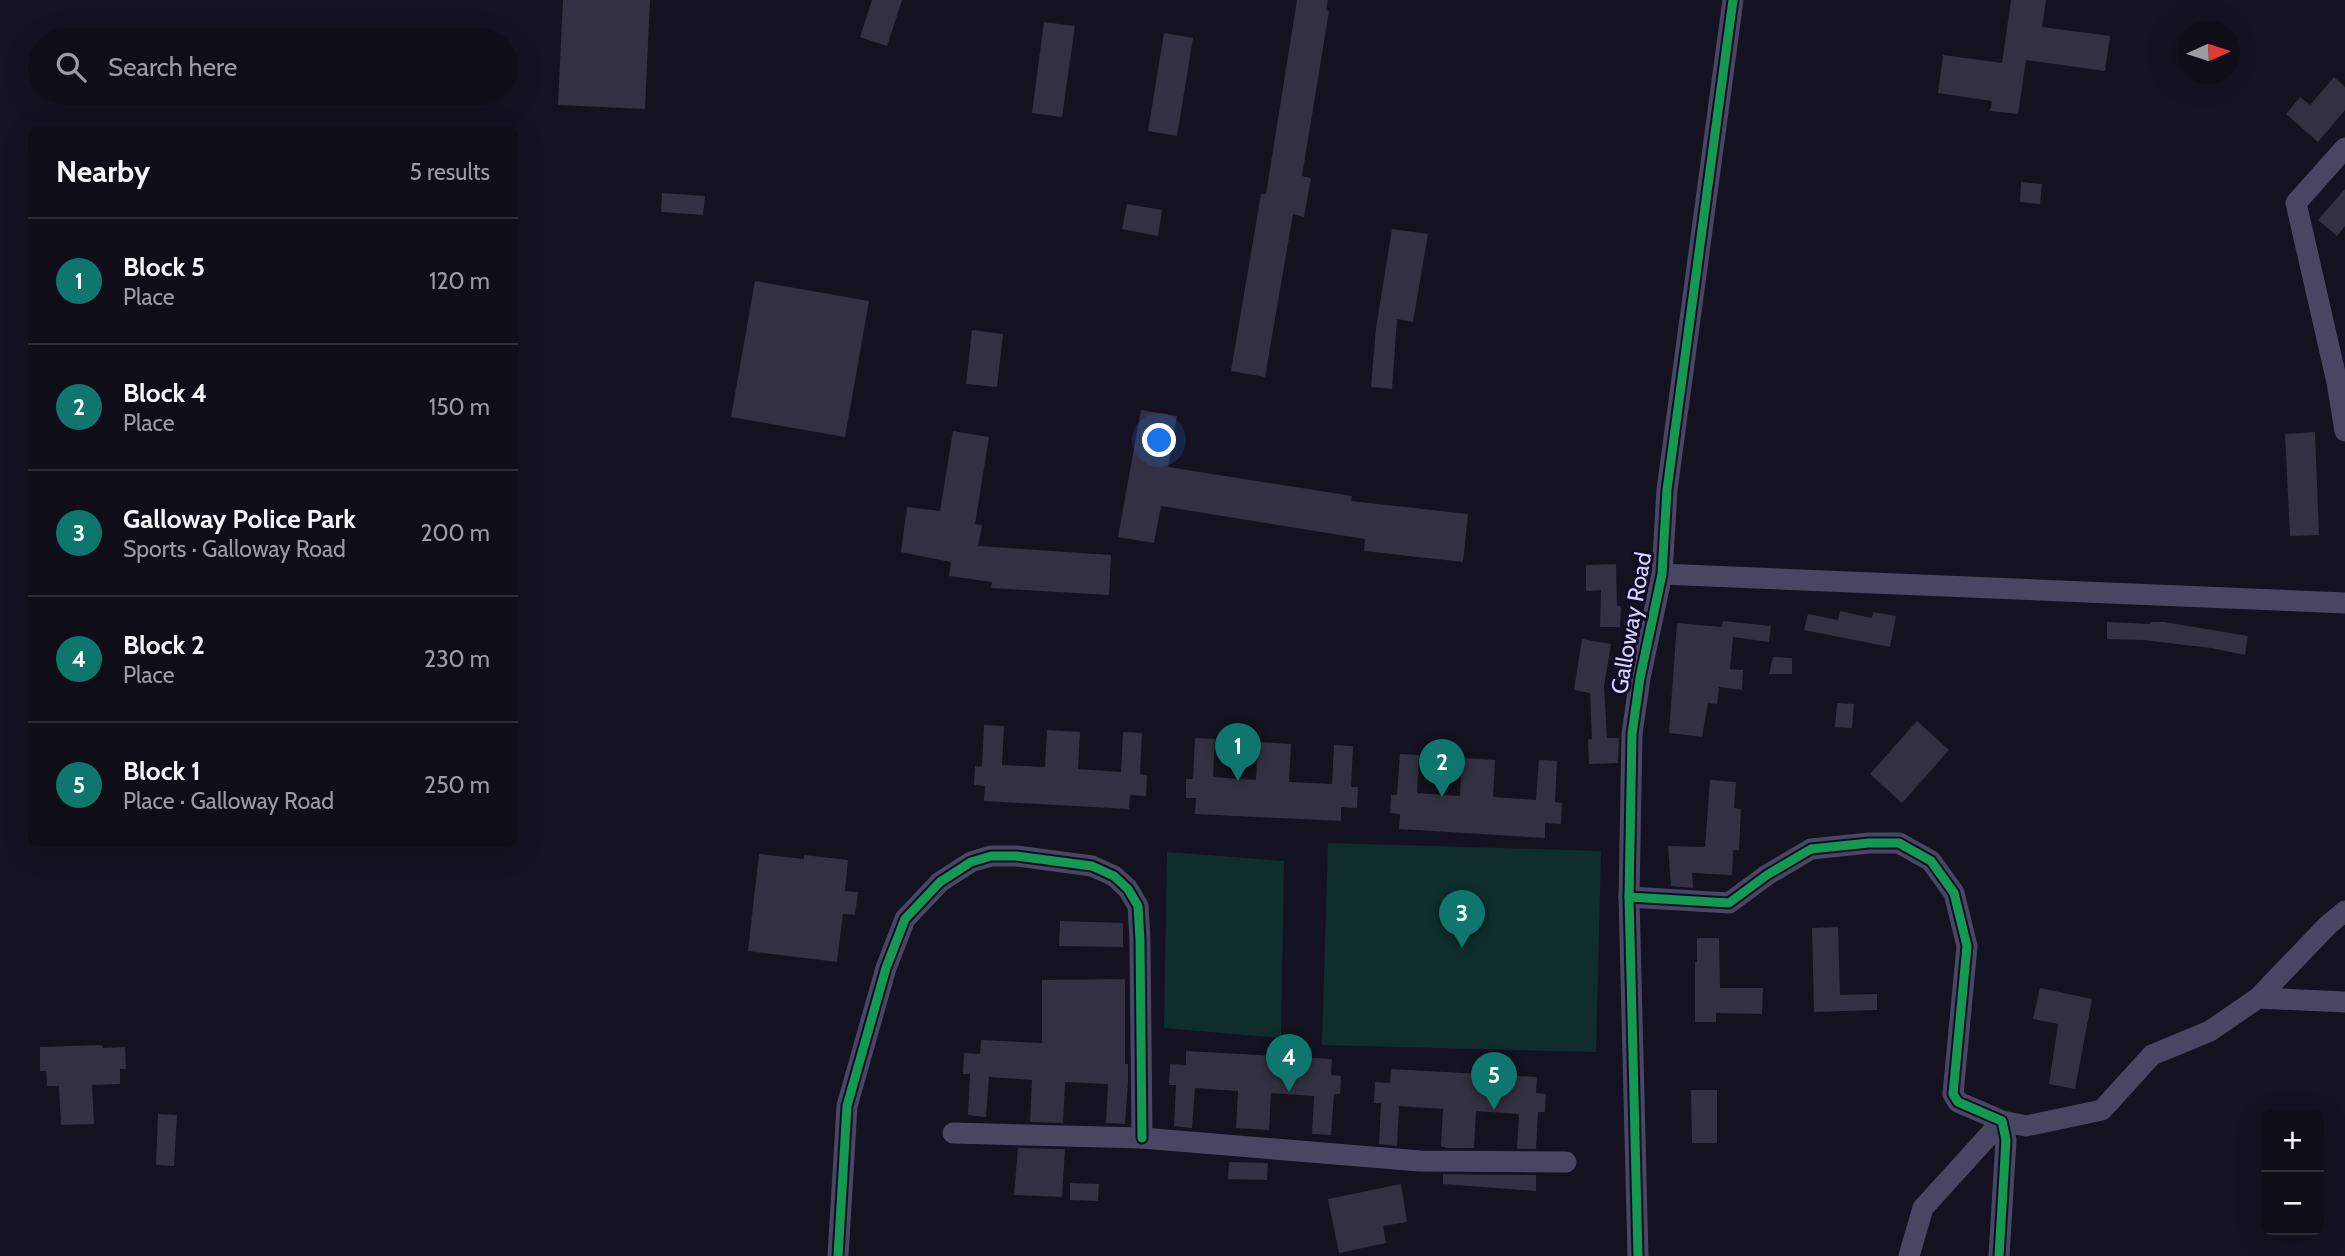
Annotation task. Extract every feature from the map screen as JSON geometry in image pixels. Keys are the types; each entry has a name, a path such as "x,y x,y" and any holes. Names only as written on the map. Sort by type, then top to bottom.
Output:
{"street":[{"name":"Galloway Road","path":"1638,1256 1629,897 1632,734 1640,678 1662,574 1667,490 1733,0"},
{"path":"2345,148 2296,203 2337,382 2345,431"},
{"path":"1662,574 2345,603"},
{"path":"1629,897 1729,903 1767,875 1811,849 1899,843 1931,861 1954,893 1967,946 1953,1094 1958,1102 2002,1121 2026,1126 2102,1110 2152,1055 2210,1031 2258,998 2328,925 2345,911"},
{"path":"838,1256 847,1106 886,968 905,919 940,882 971,862 991,856 1016,856 1092,866 1114,876 1128,889 1138,906 1140,940 1142,1138"},
{"path":"2258,998 2345,1002"},
{"path":"1909,1256 1923,1208 2002,1121"},
{"path":"1999,1256 2006,1140 2002,1121"},
{"path":"953,1133 1142,1138 1420,1161 1566,1162"}],"green space":[{"path":"1328,843 1601,851 1596,1052 1322,1045"},
{"path":"1167,852 1284,861 1281,1038 1164,1028"}],"building":[{"path":"563,0 650,0 645,109 558,105"},
{"path":"872,0 902,0 887,46 860,37"},
{"path":"1297,0 1328,0 1326,10 1329,11 1302,176 1311,178 1304,217 1293,214 1265,377 1231,371 1261,194 1266,194"},
{"path":"2011,0 2046,0 2042,27 2110,36 2105,71 2026,60 2018,114 1990,111 1992,101 1938,93 1943,55 2002,63"},
{"path":"1044,22 1075,26 1062,117 1032,113"},
{"path":"1164,33 1193,38 1177,136 1148,131"},
{"path":"2334,77 2345,87 2345,110 2318,142 2286,114 2300,97 2310,105"},
{"path":"2021,182 2042,184 2040,204 2020,202"},
{"path":"2345,189 2345,226 2337,236 2318,220"},
{"path":"662,193 705,196 703,215 661,212"},
{"path":"1127,204 1162,210 1158,236 1122,229"},
{"path":"1392,229 1428,234 1413,322 1397,319 1392,389 1371,387 1376,328"},
{"path":"755,281 869,301 845,437 731,417"},
{"path":"972,330 1003,334 997,387 966,384"},
{"path":"1141,410 1177,416 1168,467 1352,496 1351,501 1468,514 1463,562 1364,551 1365,539 1161,506 1154,543 1118,537"},
{"path":"953,431 989,437 975,524 982,525 978,546 1111,555 1109,595 991,588 992,582 949,576 951,562 901,552 907,507 940,511"},
{"path":"2315,432 2319,535 2290,536 2285,434"},
{"path":"1616,564 1617,606 1621,606 1620,627 1600,627 1601,590 1586,591 1586,565"},
{"path":"1840,611 1872,618 1873,612 1896,616 1890,647 1804,630 1808,614 1838,620"},
{"path":"1723,621 1771,626 1769,642 1733,637 1730,669 1743,670 1742,690 1719,687 1717,704 1708,703 1702,737 1669,733 1677,623 1722,627"},
{"path":"2107,622 2164,622 2248,636 2245,655 2143,640 2107,639"},
{"path":"1582,639 1611,644 1604,686 1607,738 1619,738 1618,763 1589,764 1588,739 1592,739 1590,693 1574,690"},
{"path":"1773,657 1792,658 1792,674 1769,674"},
{"path":"1837,703 1854,704 1852,728 1835,727"},
{"path":"1917,721 1949,750 1902,803 1870,774"},
{"path":"984,725 1004,726 1002,765 1045,767 1047,730 1080,732 1078,769 1121,772 1123,732 1142,733 1140,774 1147,775 1146,796 1130,795 1129,809 984,801 985,786 974,785 975,766 982,767"},
{"path":"1195,738 1215,739 1213,777 1256,780 1258,742 1291,744 1289,782 1332,784 1334,745 1353,746 1351,787 1358,787 1357,808 1341,807 1341,821 1195,814 1196,798 1186,798 1186,779 1193,779"},
{"path":"1400,754 1419,755 1417,793 1460,796 1462,758 1495,760 1493,797 1536,800 1539,760 1557,761 1555,802 1562,803 1561,824 1545,823 1545,838 1399,829 1400,814 1390,813 1391,795 1397,795"},
{"path":"1710,780 1736,782 1734,808 1741,809 1739,850 1733,850 1732,875 1692,873 1693,888 1671,886 1668,846 1705,847"},
{"path":"759,854 848,860 845,891 858,892 855,915 843,914 837,962 748,951"},
{"path":"1060,921 1123,923 1123,947 1059,946"},
{"path":"1838,927 1840,995 1877,994 1877,1010 1814,1012 1812,928"},
{"path":"1697,938 1719,938 1720,988 1763,988 1762,1014 1716,1013 1716,1022 1695,1022"},
{"path":"1125,979 1125,1064 1128,1064 1128,1082 1125,1124 1106,1123 1108,1084 1065,1082 1063,1123 1030,1122 1032,1080 989,1077 986,1117 968,1115 970,1074 963,1074 964,1053 980,1054 981,1040 1042,1043 1042,980"},
{"path":"2040,988 2092,999 2075,1089 2049,1084 2058,1024 2033,1019"},
{"path":"102,1045 103,1048 125,1047 126,1069 120,1069 120,1084 92,1085 94,1124 61,1125 59,1086 47,1086 46,1071 40,1071 40,1047"},
{"path":"1186,1051 1332,1059 1331,1075 1341,1076 1340,1094 1334,1094 1331,1135 1312,1134 1314,1096 1271,1093 1269,1130 1236,1128 1238,1091 1195,1088 1192,1128 1174,1126 1176,1085 1169,1085 1170,1064 1186,1065"},
{"path":"1391,1069 1537,1077 1536,1093 1546,1094 1545,1112 1538,1112 1536,1149 1517,1149 1519,1114 1476,1111 1474,1148 1447,1148 1441,1146 1443,1109 1399,1106 1397,1146 1379,1144 1381,1103 1374,1103 1375,1082 1390,1083"},
{"path":"1691,1090 1717,1090 1717,1143 1692,1143"},
{"path":"158,1114 177,1115 174,1166 156,1165"},
{"path":"1018,1148 1065,1149 1062,1197 1014,1195"},
{"path":"1229,1162 1268,1163 1267,1180 1228,1179"},
{"path":"1443,1174 1536,1175 1536,1191 1443,1184"},
{"path":"1070,1183 1099,1184 1098,1201 1070,1200"},
{"path":"1401,1184 1407,1222 1383,1226 1386,1243 1339,1253 1328,1199"}],"cycle path":[{"path":"1638,1256 1629,897 1632,734 1640,678 1662,574 1667,490 1733,0"},
{"path":"1629,897 1729,903 1767,875 1811,849 1899,843 1931,861 1954,893 1967,946 1953,1094 1958,1102 2002,1121 2006,1140 1999,1256"},
{"path":"838,1256 847,1106 886,968 905,919 940,882 971,862 991,856 1016,856 1092,866 1114,876 1128,889 1138,906 1140,940 1142,1138"}],"place":[{"name":"Block 5","path":"1238,781"},
{"name":"Block 4","path":"1442,797"},
{"name":"Galloway Police Park","path":"1462,948"},
{"name":"Block 2","path":"1289,1092"},
{"name":"Block 1","path":"1494,1110"}]}
